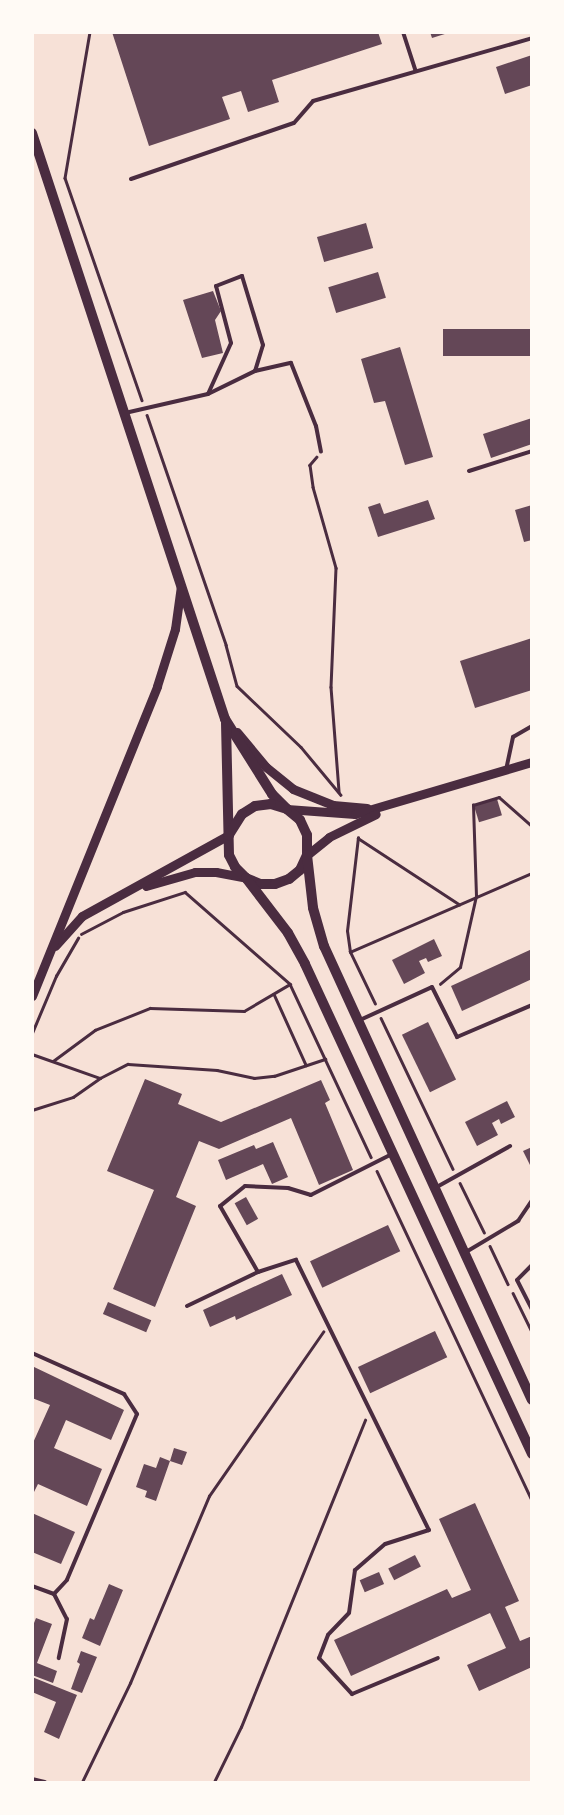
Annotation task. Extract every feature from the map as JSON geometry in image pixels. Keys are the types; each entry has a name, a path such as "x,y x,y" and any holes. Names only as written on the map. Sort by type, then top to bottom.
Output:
{"main road":[{"path":"32,133 225,719 272,794 300,820 307,835 307,855 313,908 324,946 464,1253 529,1386 532,1400"},
{"path":"225,719 229,855 235,867 246,878 288,933 305,964 532,1454"},
{"path":"229,835 242,814 256,806 271,804 287,809"},
{"path":"246,878 260,884 275,884 300,870 307,855"}],"street":[{"path":"32,996 160,678 176,629 181,584"},
{"path":"225,719 266,766 306,796 341,806 372,809 394,805"},
{"path":"287,809 355,814 394,805 532,762"},
{"path":"307,855 329,837 394,805"},
{"path":"52,950 82,916 229,835"},
{"path":"129,891 195,872 216,872 246,878"}],"lane":[{"path":"403,32 415,70"},
{"path":"131,179 294,123 313,101 415,70 532,38"},
{"path":"208,394 231,343 216,286 242,276 263,345 255,371"},
{"path":"125,413 208,394 255,371 291,363 316,426 321,452"},
{"path":"469,471 532,451"},
{"path":"506,770 513,737 532,726"},
{"path":"358,1021 432,987 458,1036 532,1005"},
{"path":"434,1188 510,1146"},
{"path":"258,1272 220,1206 245,1186 288,1188 311,1195 392,1154"},
{"path":"464,1253 518,1221 532,1200"},
{"path":"187,1306 258,1272 296,1260 429,1530 385,1544 355,1570 349,1613 328,1635 319,1658 352,1694 438,1658"},
{"path":"532,1264 517,1280 532,1309"},
{"path":"32,1353 124,1394 137,1414 67,1580 54,1594"},
{"path":"32,1586 54,1594 67,1619 59,1658"},
{"path":"32,1779 45,1782"}],"path":[{"path":"90,32 65,178 226,645 237,686 301,747 339,792 344,801"},
{"path":"321,452 310,465 336,568 331,687 339,792"},
{"path":"432,987 460,967 476,896 473,805 499,797 532,826"},
{"path":"459,904 358,838 347,931 350,952 532,1332"},
{"path":"350,952 532,873"},
{"path":"32,1033 56,976 80,934 122,912 185,892 290,984 532,1500"},
{"path":"53,1061 95,1030 150,1008 244,1011 290,984"},
{"path":"274,994 306,1065"},
{"path":"32,1054 100,1078"},
{"path":"32,1110 73,1097 100,1078 128,1064 217,1070 254,1078 274,1076 325,1059"},
{"path":"82,1782 130,1683 209,1496 327,1326"},
{"path":"214,1782 242,1727 369,1410"}],"building":[{"path":"112,32 378,32 382,44 272,80 279,102 248,112 241,91 222,97 230,119 149,146"},
{"path":"430,32 448,32 448,33 432,38"},
{"path":"532,55 532,85 505,94 496,67"},
{"path":"366,223 373,248 324,262 317,237"},
{"path":"378,272 386,298 336,313 328,287"},
{"path":"213,291 221,311 215,320 223,353 202,358 183,300"},
{"path":"443,329 532,329 532,356 443,356"},
{"path":"400,347 433,457 405,465 385,401 374,403 361,359"},
{"path":"532,418 532,444 491,458 483,434"},
{"path":"428,500 435,519 378,537 368,507 380,503 384,514"},
{"path":"532,505 532,540 524,542 515,510"},
{"path":"532,638 532,690 475,708 460,661"},
{"path":"497,799 502,815 479,822 474,806"},
{"path":"434,939 442,956 428,962 426,958 419,961 425,973 404,984 392,960"},
{"path":"532,949 532,979 462,1011 451,986"},
{"path":"428,1022 456,1080 430,1092 402,1035"},
{"path":"145,1079 182,1094 178,1104 221,1122 321,1080 330,1100 325,1103 353,1170 319,1185 291,1118 219,1149 199,1141 176,1197 196,1206 155,1307 113,1289 154,1190 107,1171"},
{"path":"507,1101 515,1117 501,1124 499,1119 492,1123 498,1135 477,1146 465,1122"},
{"path":"273,1142 288,1177 272,1184 263,1164 226,1180 218,1160 254,1145 256,1149"},
{"path":"532,1147 532,1169 523,1151"},
{"path":"246,1197 258,1219 247,1225 235,1203"},
{"path":"388,1225 400,1251 322,1288 310,1261"},
{"path":"282,1274 292,1295 236,1320 235,1316 210,1327 203,1310"},
{"path":"108,1302 151,1320 146,1332 103,1314"},
{"path":"435,1331 447,1357 370,1393 358,1367"},
{"path":"32,1366 124,1410 111,1440 66,1420 54,1448 102,1469 87,1506 38,1484 32,1496 32,1445 50,1405 32,1398"},
{"path":"174,1448 187,1452 182,1465 170,1461"},
{"path":"160,1457 170,1461 156,1501 145,1497 147,1491 136,1487 144,1464 156,1468"},
{"path":"475,1503 519,1601 505,1607 520,1641 532,1636 532,1667 479,1691 467,1665 506,1648 490,1613 351,1676 334,1640 447,1589 452,1598 471,1590 439,1519"},
{"path":"32,1513 75,1532 61,1564 32,1552"},
{"path":"415,1555 421,1567 394,1580 388,1569"},
{"path":"379,1572 384,1584 365,1592 360,1580"},
{"path":"109,1584 123,1590 100,1646 82,1638 90,1618 94,1620"},
{"path":"36,1618 52,1624 37,1663 57,1671 53,1683 32,1675 32,1628"},
{"path":"81,1651 97,1657 82,1693 71,1689 80,1664 77,1662"},
{"path":"32,1677 77,1695 59,1739 44,1732 56,1702 32,1692"}]}
